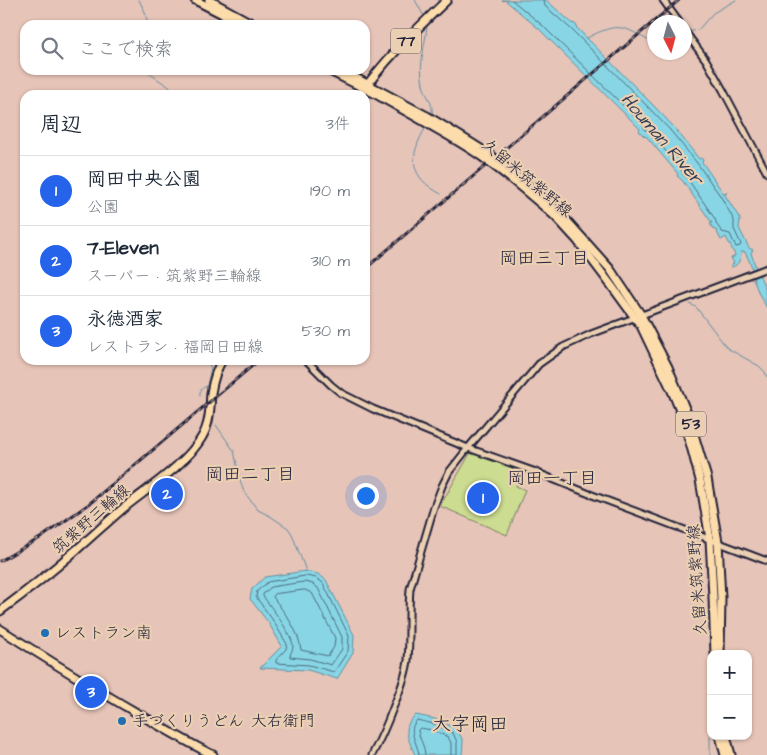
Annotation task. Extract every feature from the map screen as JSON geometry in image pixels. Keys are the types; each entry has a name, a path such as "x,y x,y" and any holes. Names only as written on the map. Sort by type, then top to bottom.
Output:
{"main road":[{"path":"195,0 234,20"},
{"path":"209,0 246,20"},
{"name":"77","path":"364,89 388,59 447,0"},
{"name":"久留米筑紫野線","path":"337,75 364,89"},
{"name":"久留米筑紫野線","path":"348,75 364,89"},
{"name":"久留米筑紫野線","path":"370,92 426,119 484,158 557,214 637,316 683,418 700,480 714,540 721,598 720,650"},
{"name":"筑紫野三輪線","path":"0,611 30,589 120,511 170,472 196,447 204,435 214,379 219,365"},
{"name":"久留米筑紫野線","path":"714,540 712,570 714,650"},
{"path":"0,629 99,691 213,755"},
{"path":"721,740 725,755"},
{"path":"727,740 731,755"}],"street":[{"path":"663,0 675,15"},
{"path":"692,41 706,60 767,173"},
{"path":"372,755 381,740 401,688 408,662 410,589 434,507 449,472 468,448 539,364 562,347 637,316 767,268"},
{"path":"311,365 331,385 354,400 468,448 767,561"}],"green space":[{"path":"471,452 522,471 516,486 525,490 507,535 440,506"}],"water":[{"name":"Houman River","path":"505,0 546,0 577,26 674,127 699,159 703,160 702,162 724,194 727,192 725,195 740,219 739,228 749,248 753,250 751,253 765,288 767,308 759,294 754,281 752,267 745,252 741,252 738,263 731,267 734,263 731,258 735,255 726,237 721,240 716,230 710,224 712,223 682,180 677,176 678,174 646,136 539,29"},
{"path":"306,571 318,574 326,580 354,635 353,653 337,679 308,670 260,668 282,646 268,622 250,599 252,589 265,577"},
{"path":"416,715 435,719 457,729 463,741 462,755 415,755 408,739 407,729 408,724"}],"waterway":[{"path":"139,0 147,20"},
{"path":"415,0 425,18"},
{"path":"692,31 698,30 713,13 736,0"},
{"path":"427,24 421,68 424,88 432,106 432,114"},
{"path":"587,38 607,29 621,28 647,40"},
{"path":"152,75 168,86 171,90"},
{"path":"426,127 416,148 415,165 417,173 423,181 441,194"},
{"path":"690,304 696,307 727,348 759,366 767,377"},
{"path":"200,396 201,390 207,386 211,368 210,365"},
{"path":"216,425 234,451 244,492 258,510 288,528 306,571"},
{"path":"710,740 710,755"}],"railway":[{"path":"370,265 679,0"},
{"path":"0,561 42,537 89,504 253,365"}],"place":[{"name":"7-Eleven","path":"167,494"},
{"name":"岡田中央公園","path":"483,498"},
{"name":"レストラン南","path":"45,633"},
{"name":"永徳酒家","path":"91,692"},
{"name":"手づくりうどん 大右衛門","path":"122,721"}],"district":[{"name":"岡田三丁目","path":"544,258"},
{"name":"岡田二丁目","path":"250,474"},
{"name":"岡田一丁目","path":"552,478"},
{"name":"大字岡田","path":"470,724"}]}
